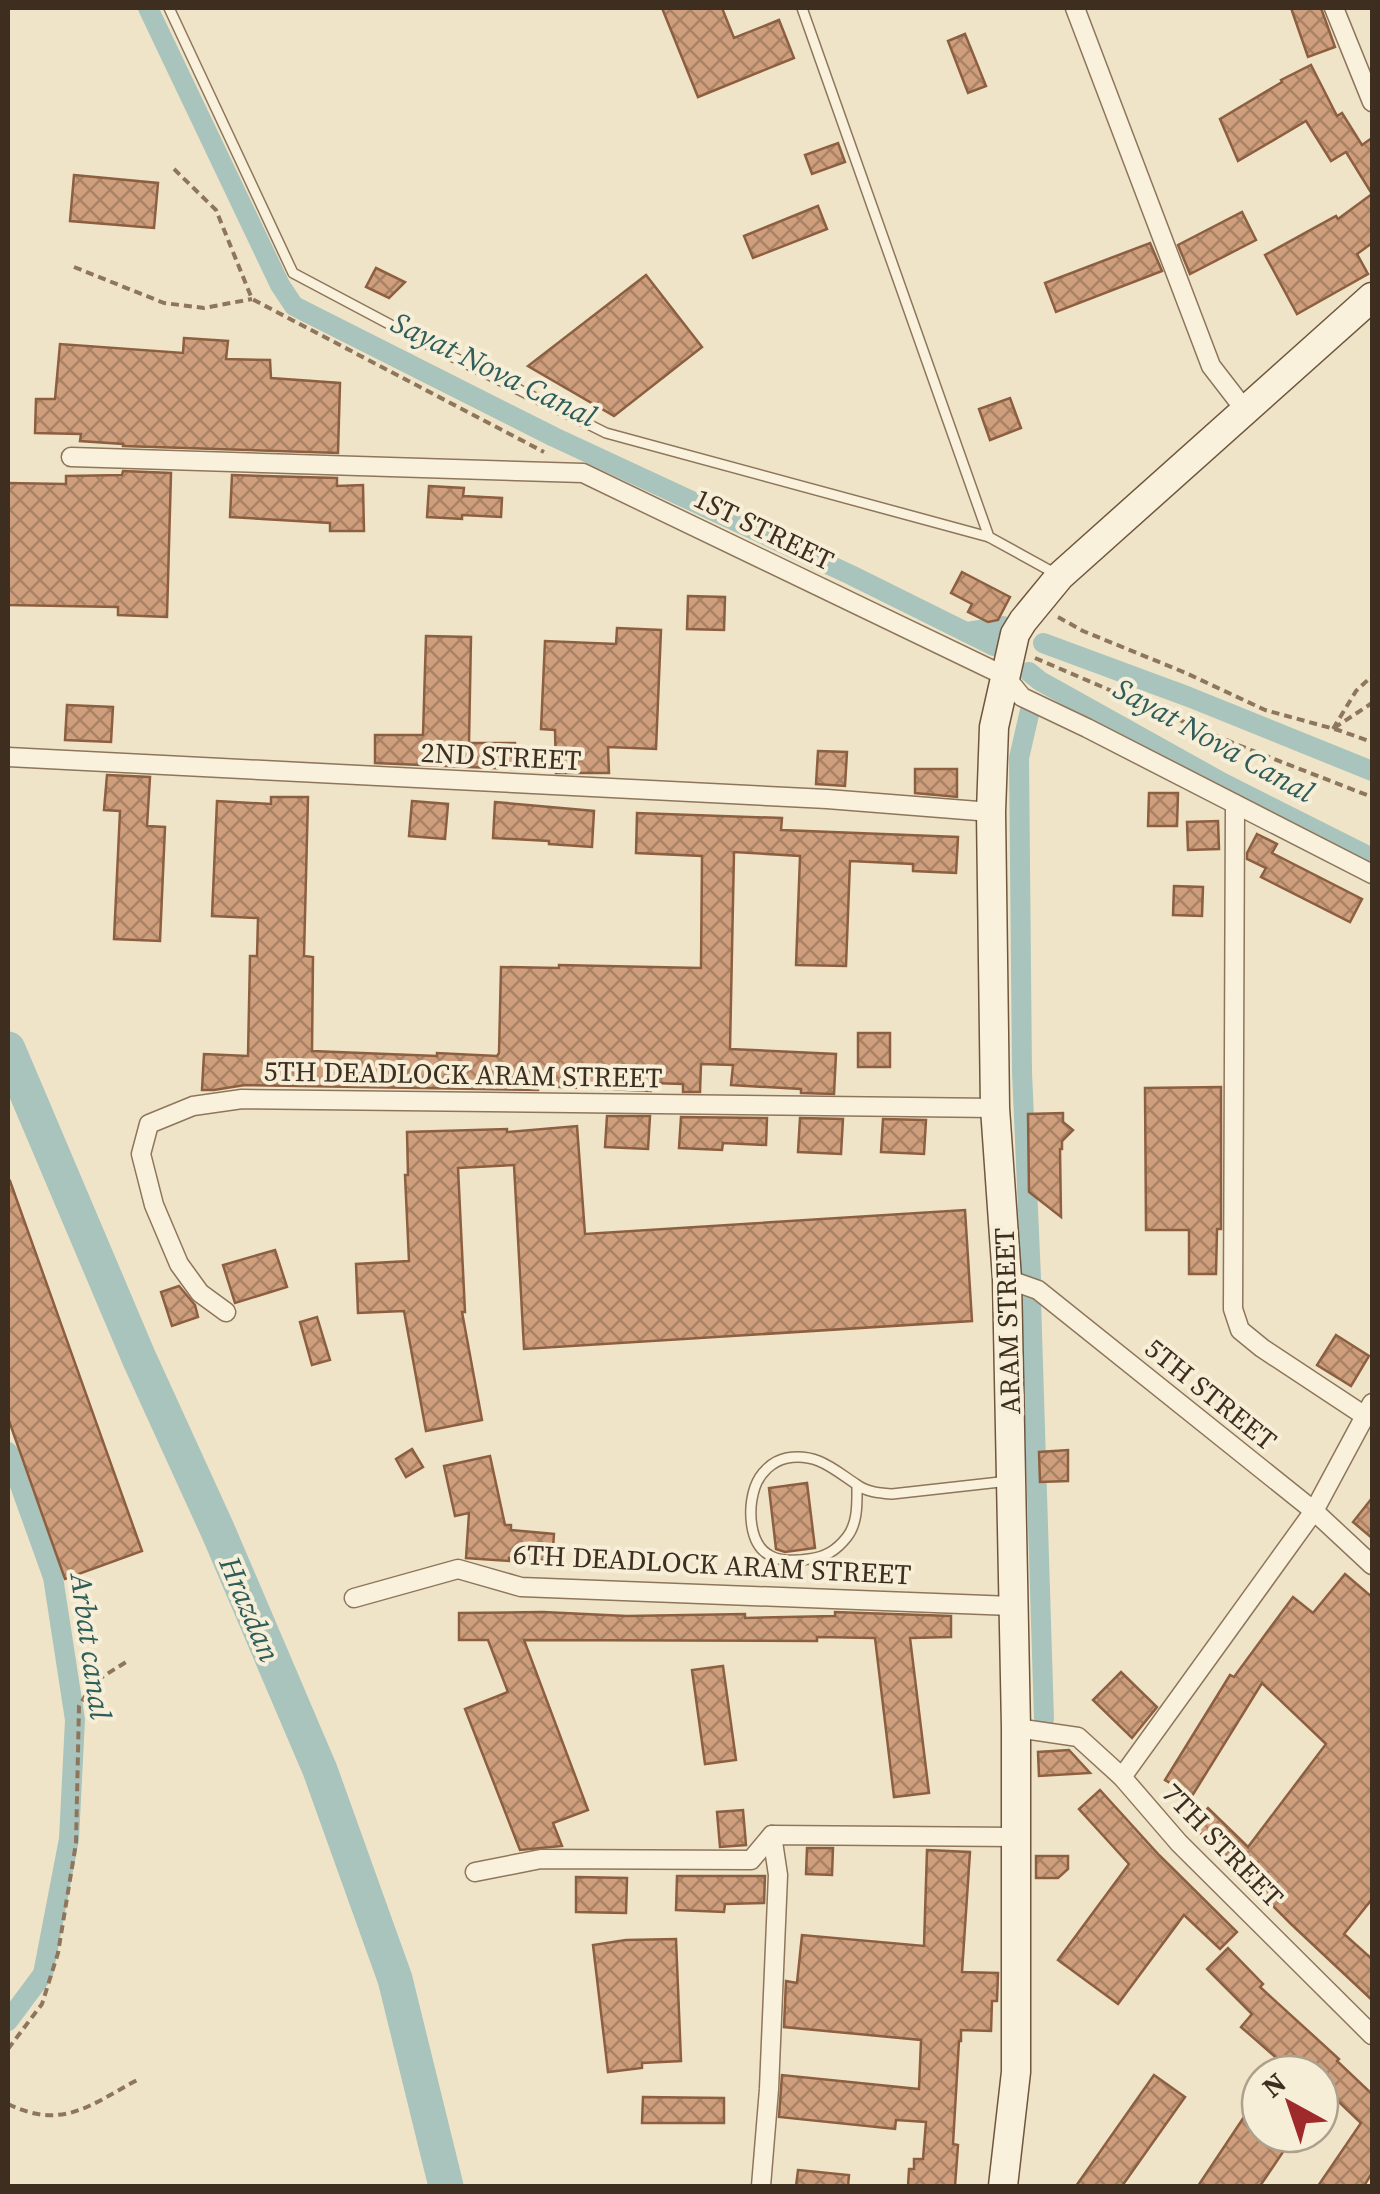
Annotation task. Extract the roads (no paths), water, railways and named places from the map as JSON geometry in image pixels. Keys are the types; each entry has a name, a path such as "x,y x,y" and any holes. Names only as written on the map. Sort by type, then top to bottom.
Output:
{"main road":[{"name":"ARAM STREET","path":"1006,2186 1016,2072 1016,1728 1007,1279 995,1108 991,812 994,727 1015,634 1022,620 1060,576 1372,297"}],"street":[{"path":"1075,8 1211,366 1245,410"},
{"path":"1334,8 1372,102"},
{"name":"1ST STREET","path":"71,457 584,472 1008,662 1022,697 1372,874"},
{"name":"2ND STREET","path":"8,757 827,799 991,812"},
{"path":"1122,1777 1314,1511 1369,1409 1262,1348 1240,1330 1233,1309 1235,804"},
{"name":"5TH DEADLOCK ARAM STREET","path":"226,1312 200,1293 179,1264 154,1205 141,1154 149,1124 193,1106 242,1099 995,1108"},
{"name":"5TH STREET","path":"1007,1279 1038,1290 1314,1511 1372,1565"},
{"name":"6TH DEADLOCK ARAM STREET","path":"354,1598 458,1569 521,1586 1012,1606"},
{"name":"7TH STREET","path":"1016,1728 1078,1737 1122,1777 1179,1843 1372,2035"},
{"path":"772,1835 1015,1837"},
{"path":"476,1872 541,1859 751,1860 772,1835"},
{"path":"761,2186 778,1874 772,1835"}],"lane":[{"path":"169,8 294,273 606,433 989,538 1060,576"},
{"path":"802,8 989,538"},
{"path":"857,1486 858,1510 848,1536 826,1557 792,1561 774,1558 762,1550 753,1530 752,1498 757,1481 768,1466 788,1458 816,1458 836,1468 857,1486 892,1494 1012,1480"}],"waterway":[{"name":"Sayat Nova Canal","path":"148,8 280,285 294,306 554,437 994,646"},
{"name":"Sayat Nova Canal","path":"966,632 1003,626"},
{"name":"Sayat Nova Canal","path":"1043,643 1372,771"},
{"name":"Sayat Nova Canal","path":"1029,672 1223,783 1372,858"},
{"path":"1031,706 1019,758 1022,1072 1031,1278"},
{"name":"Hrazdan","path":"8,1049 320,1770 395,1979 446,2186"},
{"path":"1031,1300 1044,1719"},
{"name":"Arbat canal","path":"8,1452 53,1577 75,1720 69,1839 43,1974 8,2021"}]}
